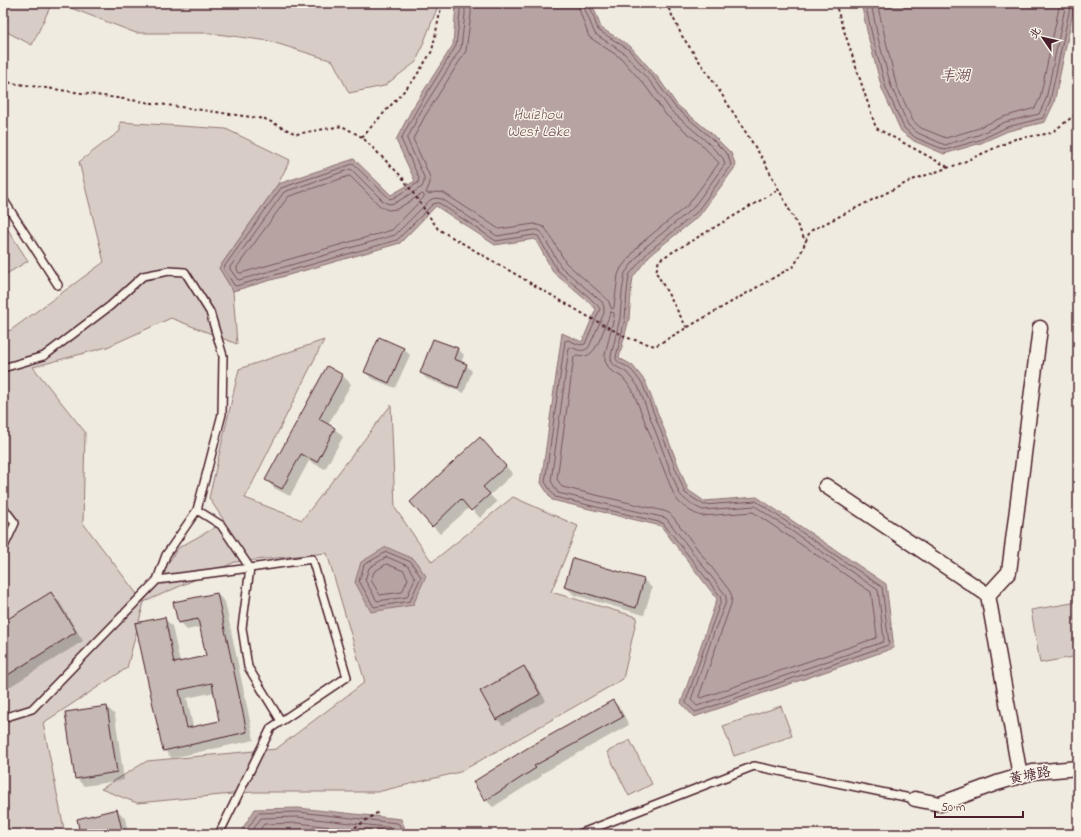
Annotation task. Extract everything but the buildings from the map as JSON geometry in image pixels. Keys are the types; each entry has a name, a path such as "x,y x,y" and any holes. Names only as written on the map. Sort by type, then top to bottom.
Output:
{"street":[{"path":"988,595 1009,572 1040,328"},
{"path":"826,486 988,595 1020,776"},
{"name":"黄塘路","path":"914,799 940,804 997,783 1033,772 1078,768"}],"lane":[{"path":"3,199 58,285"},
{"path":"3,368 44,356 110,306 143,276 169,271 185,272 210,312 223,356 222,414 197,510 166,555 157,580 32,709 3,718"},
{"path":"3,507 14,523 3,549"},
{"path":"197,510 221,524 250,568 242,628 248,667 281,721"},
{"path":"157,580 312,559 347,677 271,728 219,834"},
{"path":"579,834 754,766 914,799"}],"path":[{"path":"362,137 413,81 432,51 442,3"},
{"path":"670,3 667,4 682,36 764,160 778,190 806,242"},
{"path":"835,3 876,128 948,167"},
{"path":"3,80 11,83 265,119 296,134 342,126 362,137 402,177 438,229 587,316 628,338 655,346 794,266 810,231 912,180 1015,140 1051,133 1075,115 1078,107"},
{"path":"687,328 656,272 659,260 778,190"},
{"path":"345,834 380,811"}],"shaded area":[{"path":"3,3 52,3 32,45 3,30"},
{"path":"58,3 438,3 438,6 416,62 384,86 349,93 333,61 269,41 210,33 136,33"},
{"path":"120,122 226,129 290,160 278,184 219,268 233,291 237,344 171,318 107,347 33,367 85,432 83,523 143,602 178,548 225,522 209,498 239,369 324,340 245,498 302,520 391,405 395,508 432,562 513,497 578,526 551,592 637,617 623,679 460,772 377,792 253,792 137,803 101,789 147,761 276,749 365,682 327,553 235,562 144,602 127,668 43,723 65,834 3,834 3,332 11,330 104,262 79,162 120,131"},
{"path":"3,222 28,261 3,276"},
{"path":"1078,602 1078,656 1040,663 1031,610"},
{"path":"781,706 792,736 734,756 723,726"},
{"path":"630,740 652,784 629,796 607,752"}],"water":[{"name":"Huizhou West Lake","path":"456,3 592,3 601,28 630,46 659,79 677,105 711,133 731,153 736,166 699,216 650,255 633,277 629,319 619,358 632,365 645,381 688,490 704,501 757,497 886,584 894,648 694,717 681,703 717,599 661,526 552,500 541,483 562,333 582,342 596,309 554,273 535,239 495,245 436,206 400,243 233,291 219,268 278,184 354,159 391,195 415,181 396,140 412,109 453,45"},
{"name":"丰湖","path":"861,3 1075,3 1054,103 1045,122 1008,131 981,143 944,154 914,141 901,131 882,89"},
{"path":"386,547 414,559 426,576 413,605 371,612 355,582 361,562"},
{"path":"298,808 401,819 407,834 239,834 255,809"}]}
